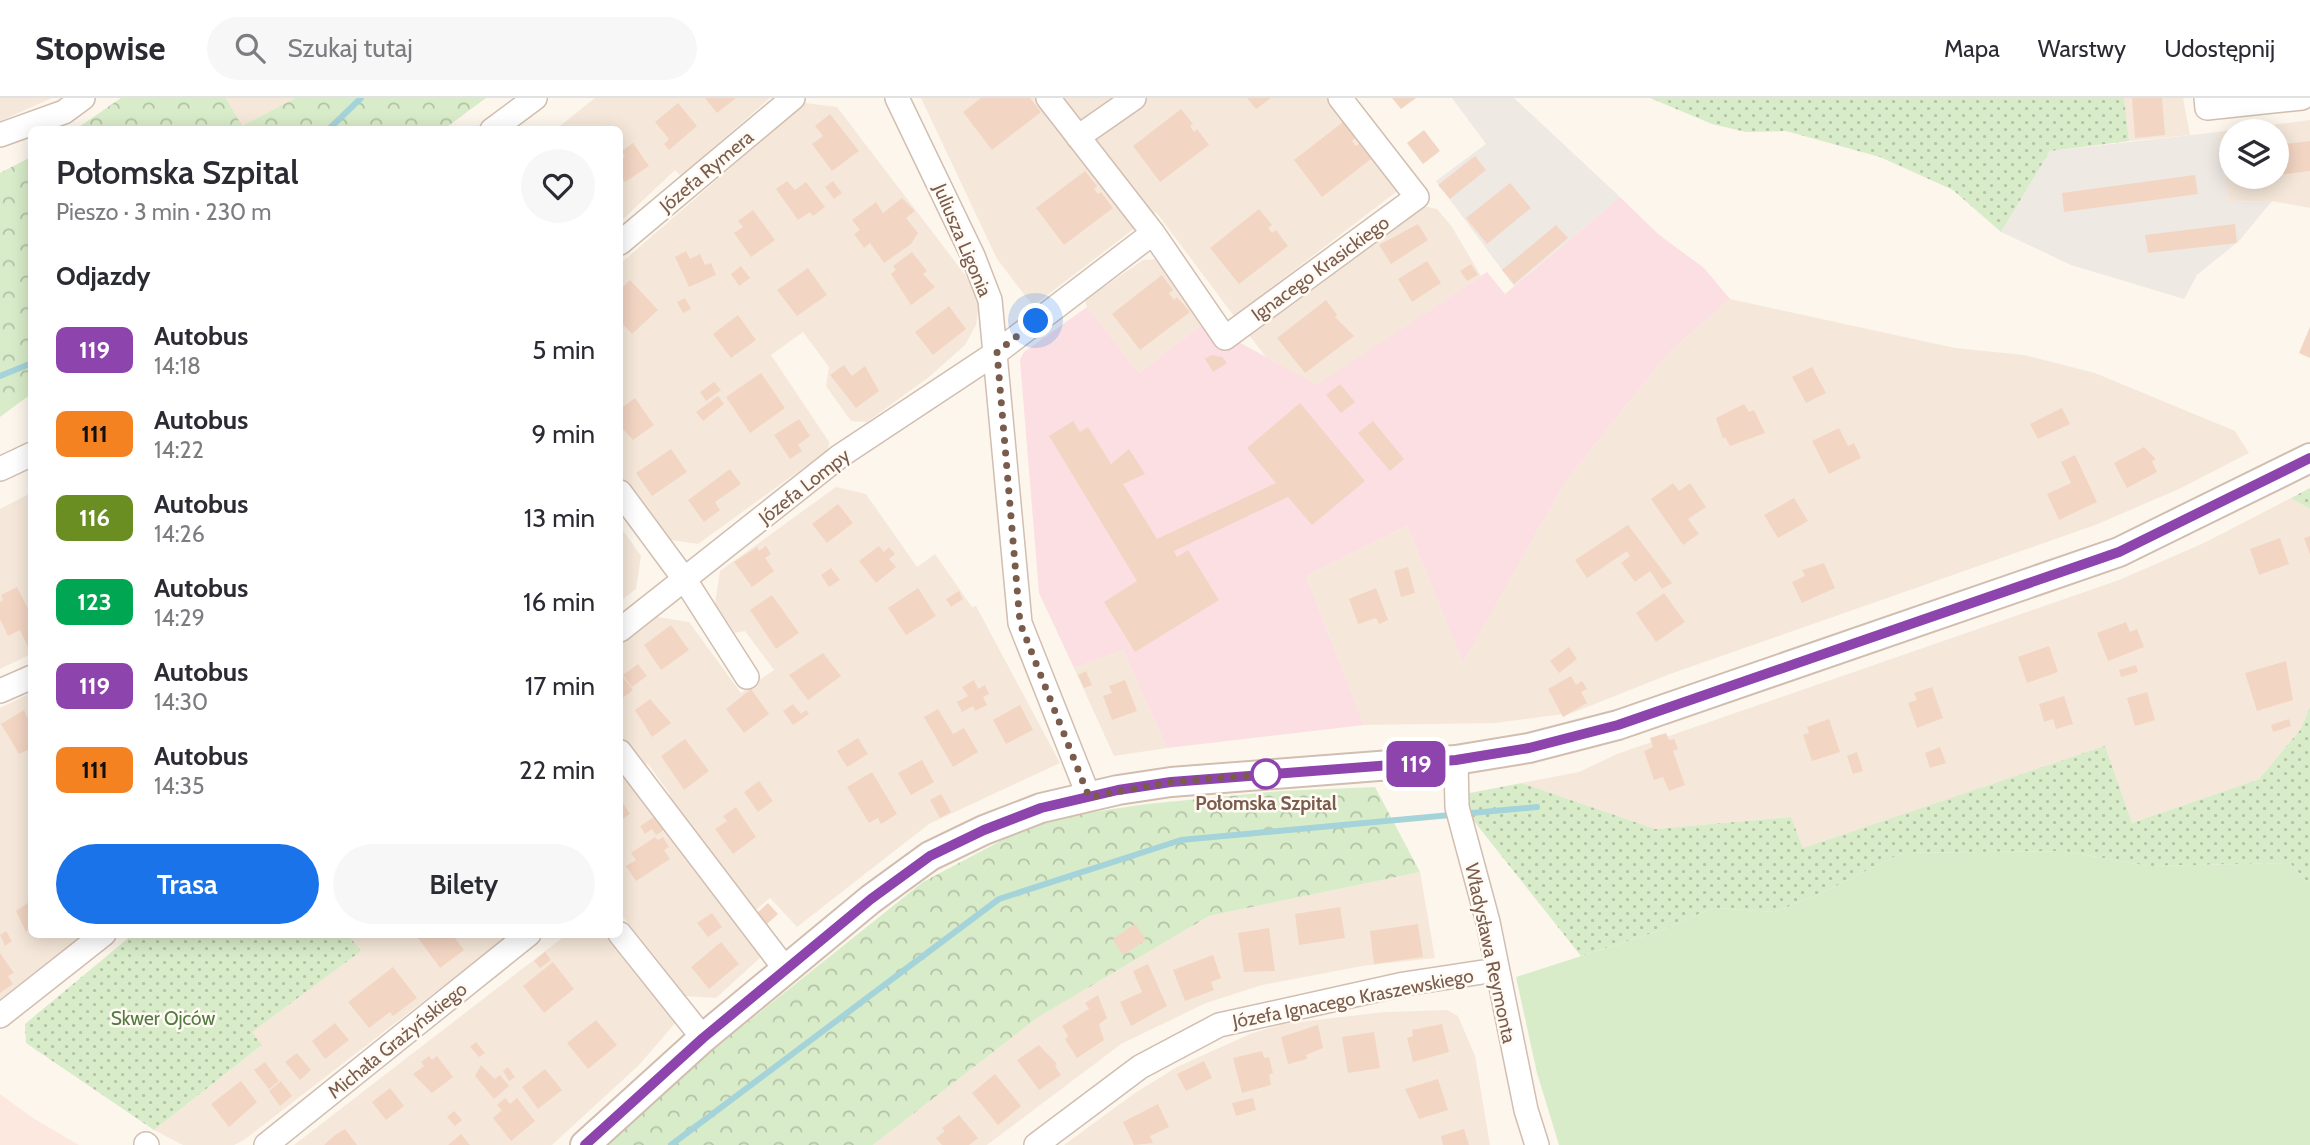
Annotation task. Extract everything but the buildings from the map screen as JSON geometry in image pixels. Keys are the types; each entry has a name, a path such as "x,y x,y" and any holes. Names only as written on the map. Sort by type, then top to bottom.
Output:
{"street":[{"path":"0,135 64,112 83,98"},
{"path":"497,126 535,98"},
{"name":"Józefa Rymera","path":"623,240 793,98"},
{"name":"Juliusza Ligonia","path":"897,98 973,256 990,300 997,352 1020,623 1089,797"},
{"name":"Ignacego Krasickiego","path":"1048,98 1153,233 1225,338 1417,197 1340,98"},
{"path":"1078,137 1134,98"},
{"path":"2206,98 2207,108 2302,98"},
{"path":"997,352 1153,233"},
{"name":"Józefa Lompy","path":"623,628 840,456 997,352"},
{"path":"0,469 28,456"},
{"path":"585,1145 703,1038 871,899 930,856 984,830 1041,808 1171,782 1456,760 1529,748 1618,725 2119,552 2310,458"},
{"path":"623,496 685,580 747,677"},
{"path":"0,691 28,679"},
{"path":"623,756 786,970"},
{"name":"Władysława Reymonta","path":"1456,760 1457,807 1488,922 1526,1110 1537,1145"},
{"path":"0,1016 99,938"},
{"name":"Michała Grażyńskiego","path":"266,1145 524,938"},
{"path":"623,938 703,1038"},
{"name":"Józefa Ignacego Kraszewskiego","path":"1036,1145 1140,1067 1219,1026 1404,984 1496,970"}],"shaded area":[{"path":"0,98 52,98 0,121"},
{"path":"226,98 295,98 242,126"},
{"path":"595,98 770,98 681,176 675,170 623,219 623,126 560,126"},
{"path":"921,98 1335,98 1404,186 1234,316 1156,212 1033,306 997,259"},
{"path":"1452,98 1514,98 1620,197 1514,286 1436,181 1486,144"},
{"path":"2124,98 2183,98 2190,135 2129,141"},
{"path":"805,103 837,107 969,280 979,304 976,325 965,345 929,377 867,422 851,421 826,386 829,367 803,332 771,355 829,442 828,450 698,544 665,539 623,479 623,261"},
{"path":"2310,120 2310,208 2272,201 2228,202 2226,189 2289,189 2289,123"},
{"path":"2218,132 2219,189 2226,189 2228,202 2272,201 2239,241 2197,275 2184,299 2071,265 2001,232 2050,151"},
{"path":"1620,197 1658,234 1704,268 1730,299 1668,353 1565,482 1463,662 1407,526 1306,576 1364,725 1167,748 1123,650 1074,668 1039,593 1020,360 1024,352 1087,307 1139,373 1204,323 1317,385 1487,272 1505,294"},
{"path":"1418,205 1437,209 1452,227 1481,276 1316,386 1266,357 1249,335"},
{"path":"1158,259 1204,323 1139,373 1087,307 1085,300 1143,260"},
{"path":"1730,299 1955,348 2024,355 2095,373 2235,431 2249,453 2181,488 2098,524 1670,674 1572,713 1494,723 1364,725 1306,576 1407,526 1463,661 1565,482 1668,353"},
{"path":"836,487 866,494 917,567 935,554 972,607 976,606 1060,763 929,824 797,927 770,898 750,915 660,802 670,794 648,764 638,766 623,744 623,642 657,617 689,622 741,693 774,670 745,631 735,633 715,604 720,571"},
{"path":"28,495 28,655 0,669 0,509"},
{"path":"2291,498 2310,509 2310,706 2301,729 2259,779 2132,823 2105,747 1803,848 1791,817 1655,829 1522,783 1579,772 1617,754 2119,580 2206,542"},
{"path":"623,530 641,556 636,589 623,599"},
{"path":"1123,650 1167,748 1114,756 1074,668"},
{"path":"28,694 28,938 82,938 0,1003 0,708"},
{"path":"623,774 762,956 716,998 684,996 623,917"},
{"path":"1420,872 1435,958 1362,966 1262,985 1206,1003 1121,1044 987,1145 873,1145 1037,1018 1209,916"},
{"path":"350,938 505,938 244,1140 234,1145 183,1145 154,1130 261,1046 252,1032 360,951"},
{"path":"562,938 611,938 677,1021 639,1065 552,1145 294,1145"},
{"path":"1447,1010 1458,1016 1475,1056 1490,1145 1064,1145 1135,1093 1177,1067 1250,1034 1283,1024 1384,1012"},
{"path":"0,1094 33,1118 79,1145 0,1145"}],"green space":[{"path":"121,98 226,98 242,126 80,126"},
{"path":"295,98 486,98 448,126 242,126"},
{"path":"1650,98 2124,98 2129,141 2050,151 2001,232 1953,190 1880,157 1786,131 1746,132 1712,124"},
{"path":"28,159 28,396 0,417 0,173"},
{"path":"2310,488 2310,509 2291,498"},
{"path":"2310,706 2310,882 2290,863 2147,866 2064,851 1902,853 1820,894 1775,912 1713,908 1659,931 1581,956 1454,796 1522,783 1655,829 1791,817 1803,848 2105,746 2132,823 2259,779 2301,729"},
{"path":"1375,787 1420,872 1209,916 1037,1018 873,1145 605,1145 655,1096 923,882 1025,828 1086,813 1147,804 1281,791"},
{"path":"2064,851 2147,866 2290,863 2310,882 2310,1145 1559,1145 1537,1073 1516,977 1659,931 1713,908 1775,912 1820,894 1902,853"},
{"name":"Skwer Ojców","path":"128,938 350,938 361,951 252,1032 262,1045 154,1130 26,1043 25,1024"}],"waterway":[{"path":"332,126 361,98"},
{"path":"0,376 28,365"},
{"path":"671,1145 999,899 1181,840 1537,807"}],"bus line":[{"name":"119","path":"585,1145 703,1038 871,899 930,856 984,830 1041,808 1118,790 1171,782 1456,760 1529,748 1618,725 2119,552 2310,458"}],"place":[{"name":"Połomska Szpital","path":"1266,774"}],"route":[{"path":"1036,321 997,352 1020,623 1089,797 1171,782 1266,774"}]}
